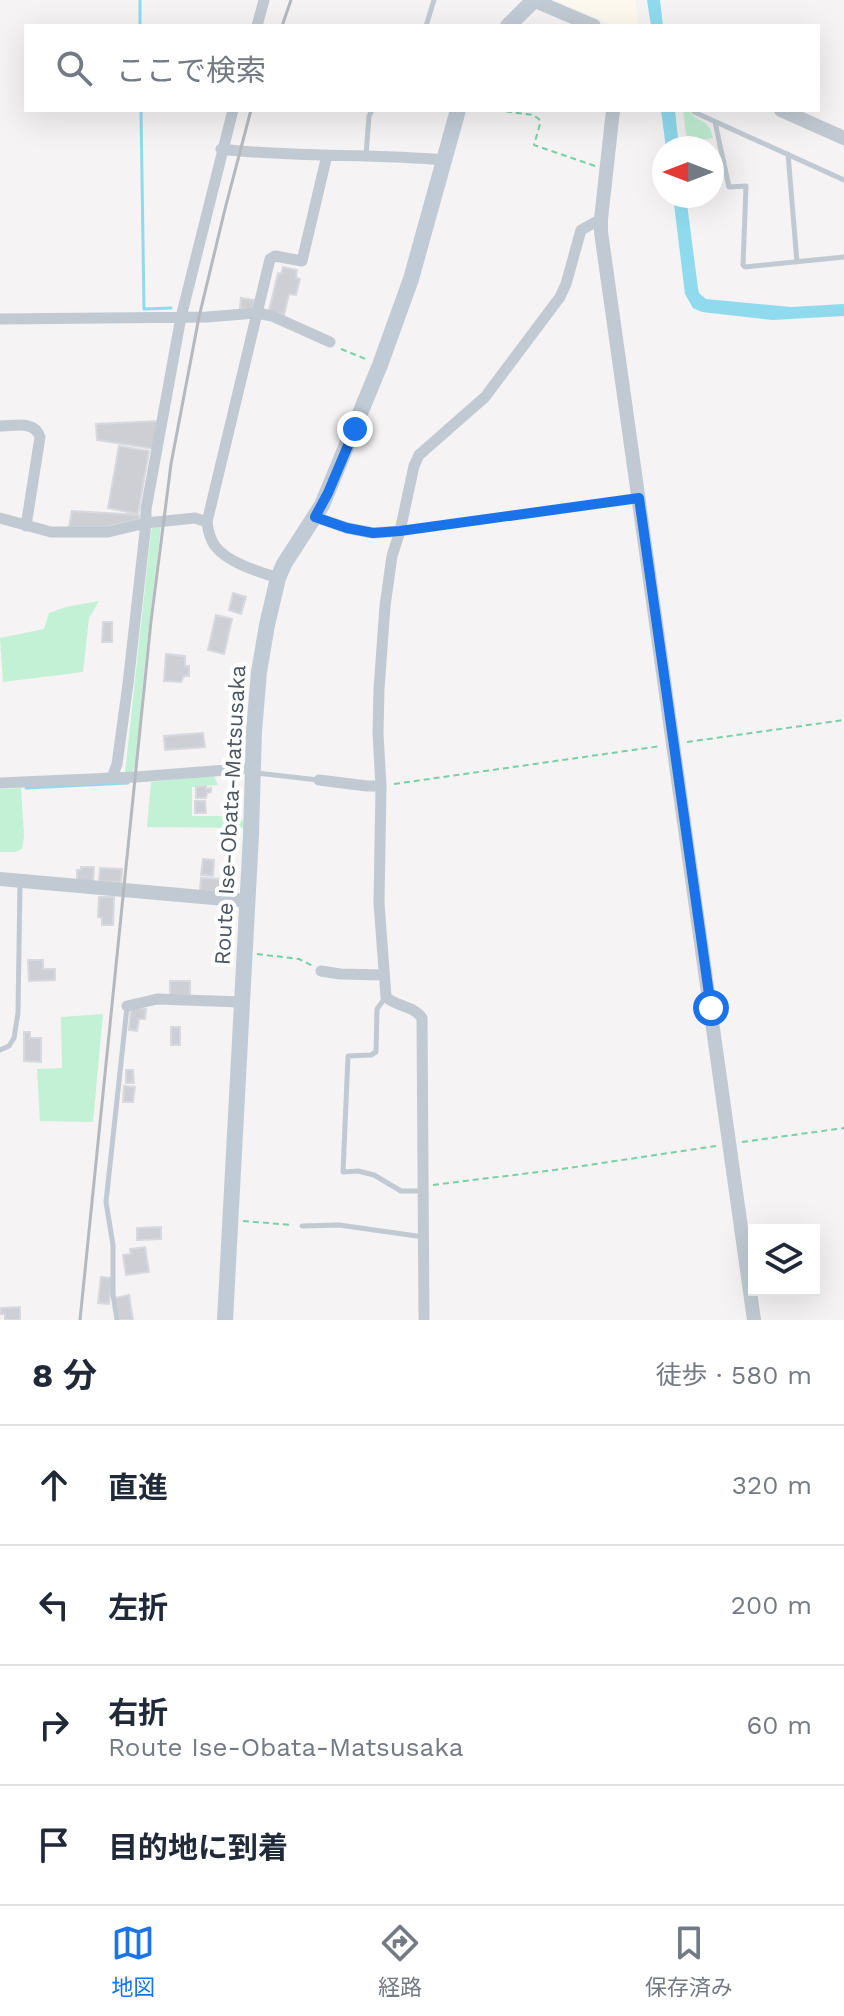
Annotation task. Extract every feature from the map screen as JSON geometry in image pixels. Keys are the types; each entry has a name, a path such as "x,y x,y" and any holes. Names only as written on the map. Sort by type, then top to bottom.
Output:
{"main road":[{"path":"510,24 534,0"},
{"name":"Route Ise-Obata-Matsusaka","path":"225,1320 252,770 259,672 267,625 278,578 315,517 335,476 380,365 411,279 457,112"}],"street":[{"path":"258,24 264,0"},
{"path":"534,0 589,24"},
{"path":"112,778 117,764 128,684 146,509 181,317 232,112"},
{"path":"613,112 601,219 754,1320"},
{"path":"786,112 844,138"},
{"path":"221,149 444,160"},
{"path":"278,578 255,571 214,546 207,522 270,259 275,256 302,261 327,155"},
{"path":"424,1320 422,1018 418,1012 386,997 379,903 379,689 392,556 419,455 485,397 560,297 581,230 601,219"},
{"path":"0,319 257,313 272,316 330,342"},
{"path":"0,426 32,425 38,429 40,437 26,526"},
{"path":"315,517 373,533 400,531"},
{"path":"0,518 51,532 108,532 146,523 195,518 207,522"},
{"path":"0,783 252,770"},
{"path":"319,780 381,786"},
{"path":"0,879 247,901"},
{"path":"321,971 384,975"},
{"path":"127,1006 157,999 241,1002"}],"lane":[{"path":"427,24 434,0"},
{"path":"366,155 371,112"},
{"path":"694,112 844,180"},
{"path":"715,122 729,187 746,186 743,265 844,257"},
{"path":"788,154 797,262"},
{"path":"252,770 319,780"},
{"path":"0,1050 9,1046 14,1038 18,1013 20,881"},
{"path":"386,997 377,1009 376,1052 348,1056 343,1172 358,1171 374,1175 401,1191 424,1189"},
{"path":"117,1320 113,1294 113,1245 106,1202 127,1006"},
{"path":"302,1226 339,1225 424,1237"}],"path":[{"path":"511,112 533,115 539,119 534,145 598,167"},
{"path":"330,342 380,365"},
{"path":"400,531 639,498"},
{"path":"381,786 844,720"},
{"path":"244,953 299,959 321,971"},
{"path":"424,1189 844,1128"},
{"path":"230,1220 302,1226"}],"shaded area":[{"path":"555,0 635,0 639,24 610,24"}],"green space":[{"path":"683,112 690,112 706,123 712,136 686,136"},
{"path":"161,527 137,757 132,773 125,773 151,532 152,528"},
{"path":"99,601 89,618 83,672 3,682 0,638 44,629 49,613"},
{"path":"214,775 218,785 192,787 192,816 241,816 245,828 147,827 151,782"},
{"path":"21,788 22,849 0,852 0,789"},
{"path":"103,1014 93,1122 40,1121 37,1069 62,1068 61,1017"}],"water":[{"path":"647,0 660,0 663,24 651,24"},
{"path":"661,112 675,112 678,136 664,136"},
{"path":"674,208 688,208 699,293 706,299 791,307 844,304 844,316 772,320 702,312 693,308 685,294"}],"building":[{"path":"283,267 297,270 296,278 300,279 296,295 289,294 284,315 269,311 278,273 281,274"},
{"path":"241,298 254,300 253,310 240,308"},
{"path":"159,421 155,449 97,440 96,424"},
{"path":"119,446 149,451 138,514 108,508"},
{"path":"72,511 139,515 140,519 107,527 69,527"},
{"path":"233,593 246,597 241,614 229,610"},
{"path":"216,615 232,619 224,654 208,650"},
{"path":"103,622 112,622 112,642 102,642"},
{"path":"166,654 185,656 189,676 184,676 181,682 164,681"},
{"path":"203,733 205,747 165,750 164,736"},
{"path":"206,786 206,789 211,788 211,792 207,793 206,798 196,798 196,787"},
{"path":"195,801 205,801 206,813 195,813"},
{"path":"203,859 214,860 213,876 201,875"},
{"path":"94,867 93,882 77,882 77,870"},
{"path":"100,868 122,869 121,883 99,881"},
{"path":"201,878 221,879 219,892 200,891"},
{"path":"99,897 114,897 113,925 102,925 102,918 98,917"},
{"path":"28,960 43,960 43,969 55,969 55,980 29,981"},
{"path":"170,981 190,981 190,995 170,995"},
{"path":"131,1007 146,1009 145,1019 139,1019 137,1031 129,1030"},
{"path":"171,1027 180,1027 180,1045 171,1045"},
{"path":"24,1032 30,1032 30,1038 41,1038 41,1062 24,1061"},
{"path":"126,1070 133,1070 134,1083 126,1083"},
{"path":"124,1086 135,1087 133,1102 123,1102"},
{"path":"161,1227 161,1239 137,1240 137,1228"},
{"path":"145,1247 149,1272 126,1275 123,1255 131,1254 130,1249"},
{"path":"101,1277 112,1278 109,1304 98,1303"},
{"path":"129,1295 133,1320 119,1320 115,1298"},
{"path":"20,1307 20,1320 5,1320 5,1314 0,1314 0,1308"}],"waterway":[{"path":"140,0 140,24"},
{"path":"141,112 144,309 171,308"},
{"path":"26,788 128,783"}],"railway":[{"path":"283,24 291,0"},
{"path":"80,1320 151,621 171,464 199,317 250,112"}],"route":[{"path":"355,429 315,517 347,528 373,533 400,531 639,498 711,1008"}]}
